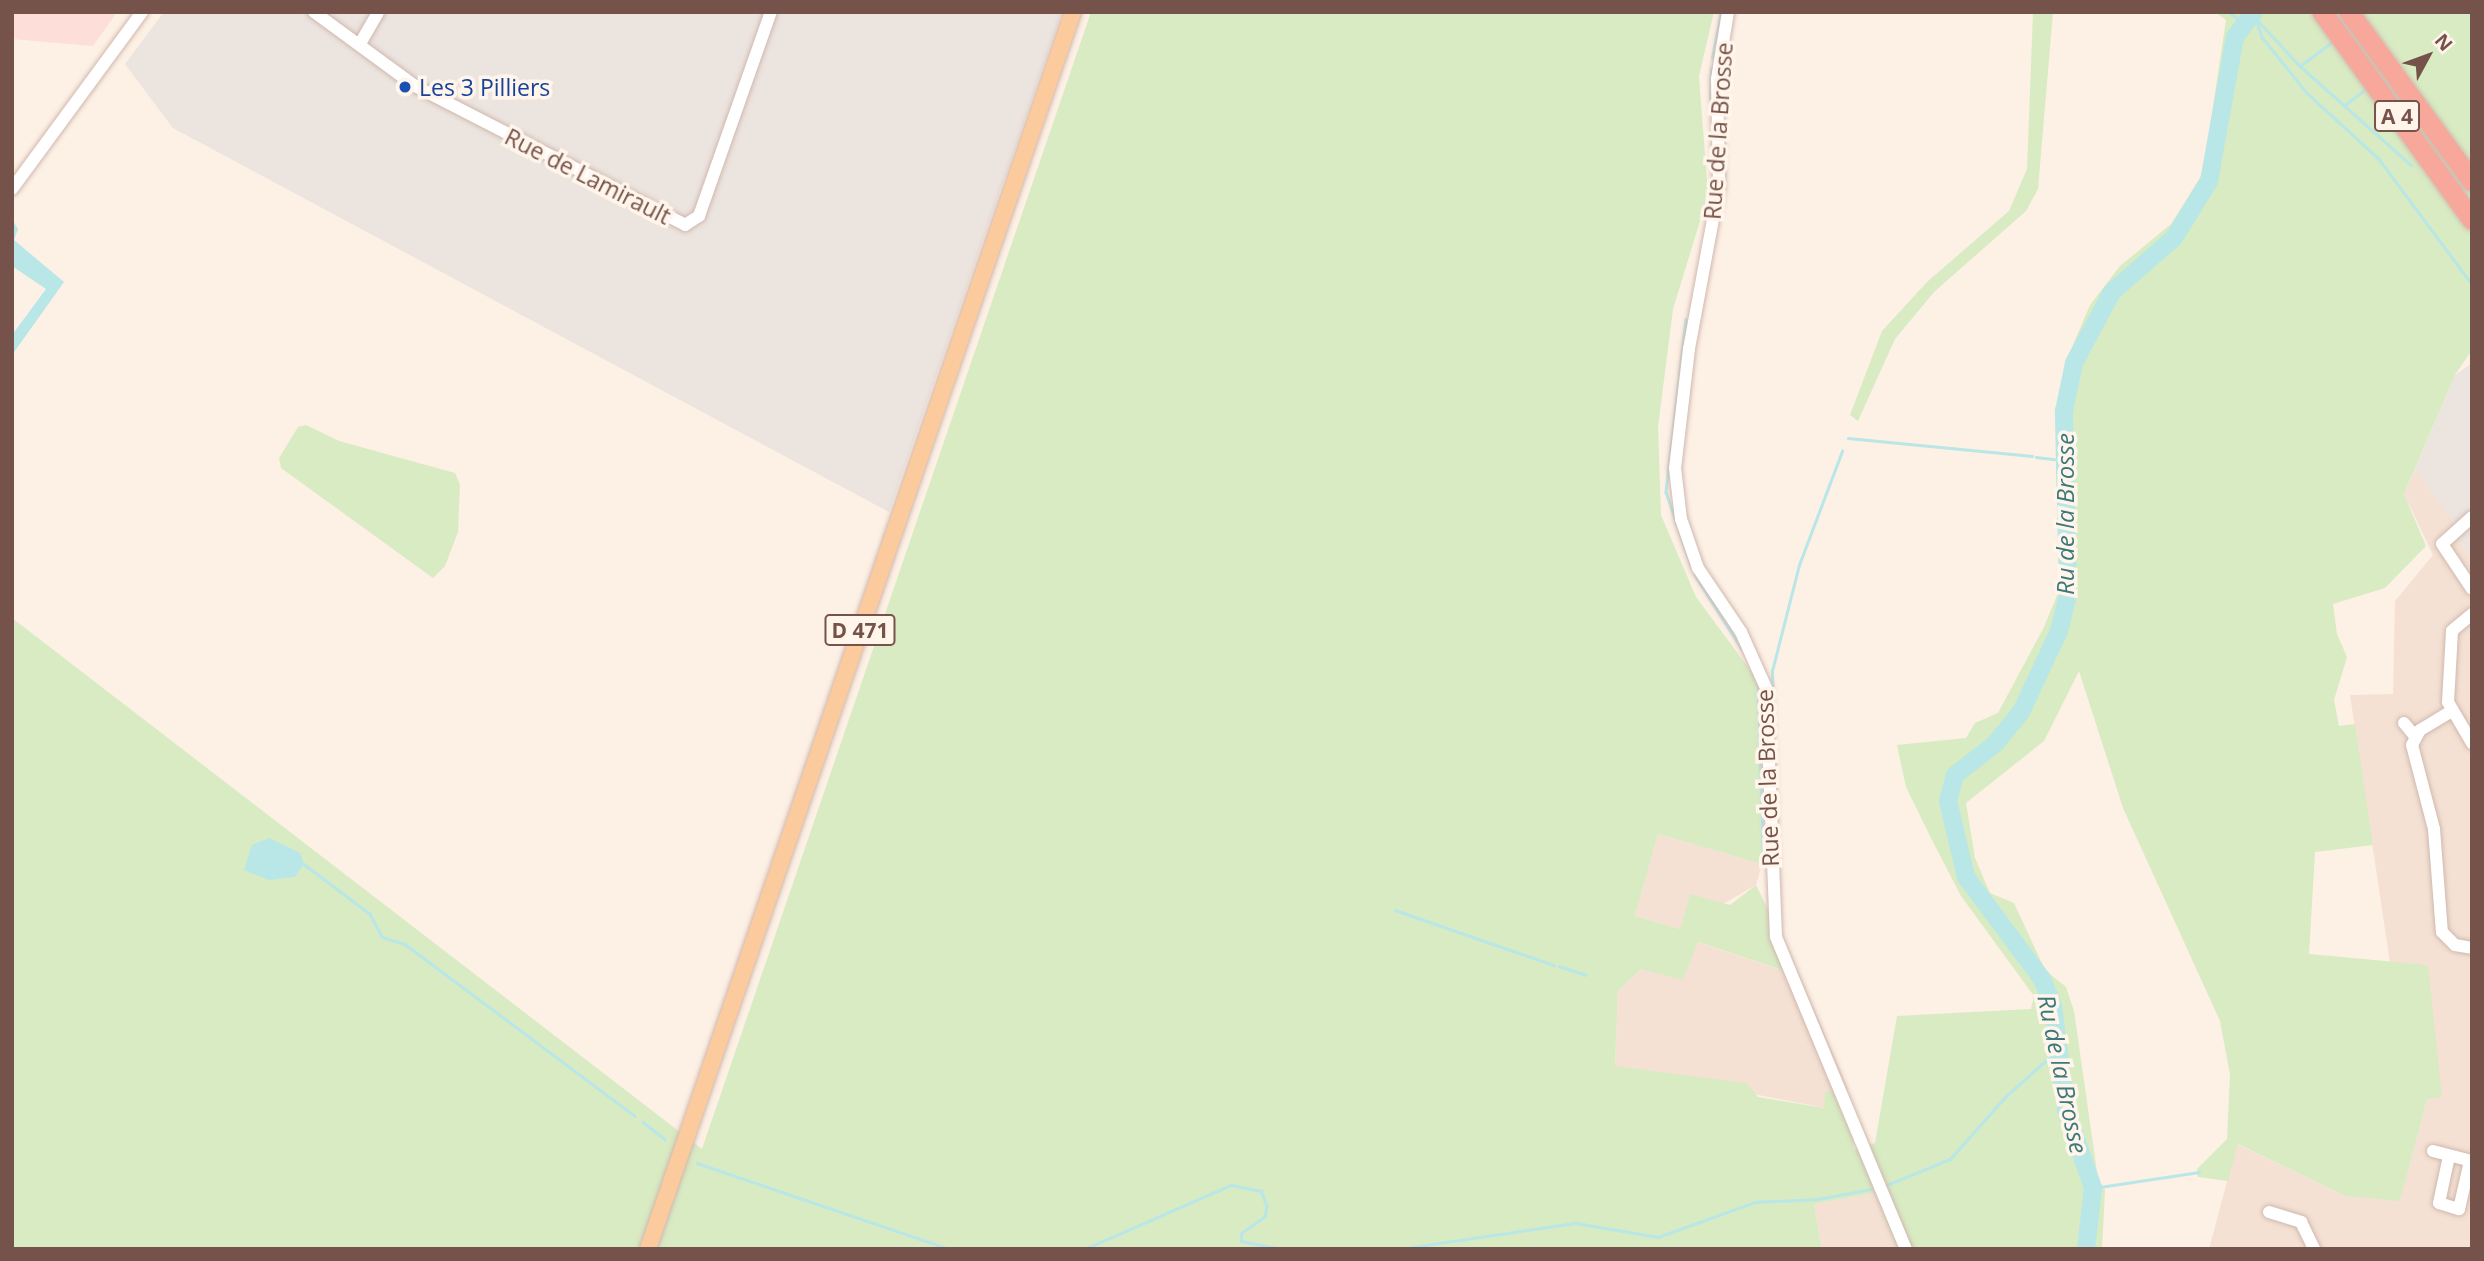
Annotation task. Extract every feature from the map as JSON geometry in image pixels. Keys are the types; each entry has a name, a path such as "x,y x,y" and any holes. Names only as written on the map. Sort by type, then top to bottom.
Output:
{"highway":[{"name":"A 4","path":"2322,12 2472,220"},
{"name":"A 4","path":"2350,12 2472,181"}],"main road":[{"name":"D 471","path":"648,1249 1073,12"}],"street":[{"path":"12,188 142,12"},
{"path":"314,12 361,41 378,12"},
{"name":"Rue de Lamirault","path":"361,41 415,86 685,225 699,216 771,12"},
{"name":"Rue de la Brosse","path":"1728,12 1717,79 1719,187 1689,349 1675,468 1681,519 1698,568 1741,632 1766,688 1776,937 1906,1249"},
{"path":"2472,517 2442,544 2472,589"},
{"path":"2472,614 2451,639 2450,712 2463,724 2472,743"},
{"path":"2415,736 2450,712"},
{"path":"2404,723 2415,736 2414,759 2434,829 2442,932 2455,946 2472,948"},
{"path":"2433,1152 2471,1161 2459,1209 2439,1203 2449,1156"},
{"path":"2269,1212 2301,1222 2314,1249"}],"shaded area":[{"path":"12,12 117,12 93,46 12,39"},
{"path":"164,12 1062,12 889,512 173,128 125,64"},
{"path":"2472,363 2472,558 2457,538 2462,533 2415,469 2455,375"},
{"path":"2415,469 2462,533 2457,538 2472,558 2472,1249 2209,1249 2237,1144 2345,1196 2400,1200 2427,1099 2428,965 2390,963 2350,695 2393,694 2395,601 2433,555 2404,494"},
{"path":"1658,834 1762,864 1756,885 1680,929 1635,916"},
{"path":"1697,942 1800,976 1847,1086 1825,1092 1825,1108 1615,1067 1618,991 1641,969"},
{"path":"1875,1193 1897,1249 1822,1249 1814,1204"}],"green space":[{"path":"1091,12 1714,12 1699,76 1708,195 1673,309 1658,427 1661,515 1696,597 1756,678 1762,864 1658,834 1635,916 1680,929 1690,894 1730,905 1756,885 1800,976 1698,942 1683,980 1641,969 1618,991 1615,1066 1746,1083 1758,1097 1824,1108 1825,1092 1847,1086 1854,1150 1875,1143 1897,1016 2031,1009 2034,996 1961,896 1932,840 1906,787 1897,745 1966,738 1975,723 1998,713 2044,627 2060,588 2056,468 2070,352 2090,305 2120,266 2171,224 2203,173 2226,20 2215,12 2472,12 2472,350 2455,375 2404,494 2426,546 2385,588 2333,604 2337,634 2347,657 2334,700 2339,726 2355,724 2373,845 2315,852 2309,954 2428,965 2442,1097 2427,1099 2400,1201 2345,1196 2238,1144 2228,1181 2198,1177 2197,1169 2227,1139 2230,1075 2220,1021 2123,808 2079,671 2044,741 1966,803 1975,858 1990,893 2014,903 2045,970 2066,987 2074,1011 2098,1179 2105,1190 2102,1249 1897,1249 1875,1193 1814,1204 1822,1249 12,1249 12,618 702,1149"},
{"path":"2053,12 2038,189 2026,211 1934,292 1895,339 1858,421 1850,415 1882,331 1927,282 2009,211 2027,169 2033,13"},
{"path":"306,425 339,441 455,473 460,485 458,532 445,566 433,578 281,468 279,458 298,427"}],"water":[{"path":"12,219 18,229 14,240 64,282 12,355 12,335 46,289 12,266"},
{"path":"269,838 300,853 304,864 295,877 269,880 244,870 252,845"}],"waterway":[{"path":"1712,58 1721,12"},
{"path":"2230,12 2243,24"},
{"path":"2250,12 2300,66 2411,165"},
{"name":"Ru de la Brosse","path":"2086,1249 2093,1188 2066,1110 2053,1006 2042,979 1966,877 1948,801 1955,775 1995,744 2021,712 2059,631 2068,594 2064,411 2074,363 2112,292 2174,238 2209,181 2235,37 2254,12"},
{"path":"2257,21 2262,37 2307,93 2379,159 2472,284"},
{"path":"2300,66 2330,43"},
{"path":"1710,99 1711,69"},
{"path":"2345,105 2364,90"},
{"path":"1686,319 1666,492 1691,565"},
{"path":"1848,438 2032,456"},
{"path":"1773,704 1772,671 1799,565 1842,451"},
{"path":"2036,457 2067,461"},
{"path":"1695,575 1742,649"},
{"path":"1758,684 1763,856"},
{"path":"304,864 370,914 382,937 405,944 635,1116"},
{"path":"1395,910 1554,965"},
{"path":"1559,966 1586,975"},
{"path":"1887,1185 1950,1159 2005,1097 2060,1048"},
{"path":"643,1122 665,1139"},
{"path":"697,1163 949,1249"},
{"path":"2093,1188 2199,1172"},
{"path":"1085,1249 1231,1185 1261,1191 1267,1206 1265,1217 1242,1233 1241,1241 1282,1249"},
{"path":"1399,1249 1576,1223 1658,1237 1755,1202 1818,1199 1871,1189"}],"place":[{"name":"Les 3 Pilliers","path":"405,87"}]}
